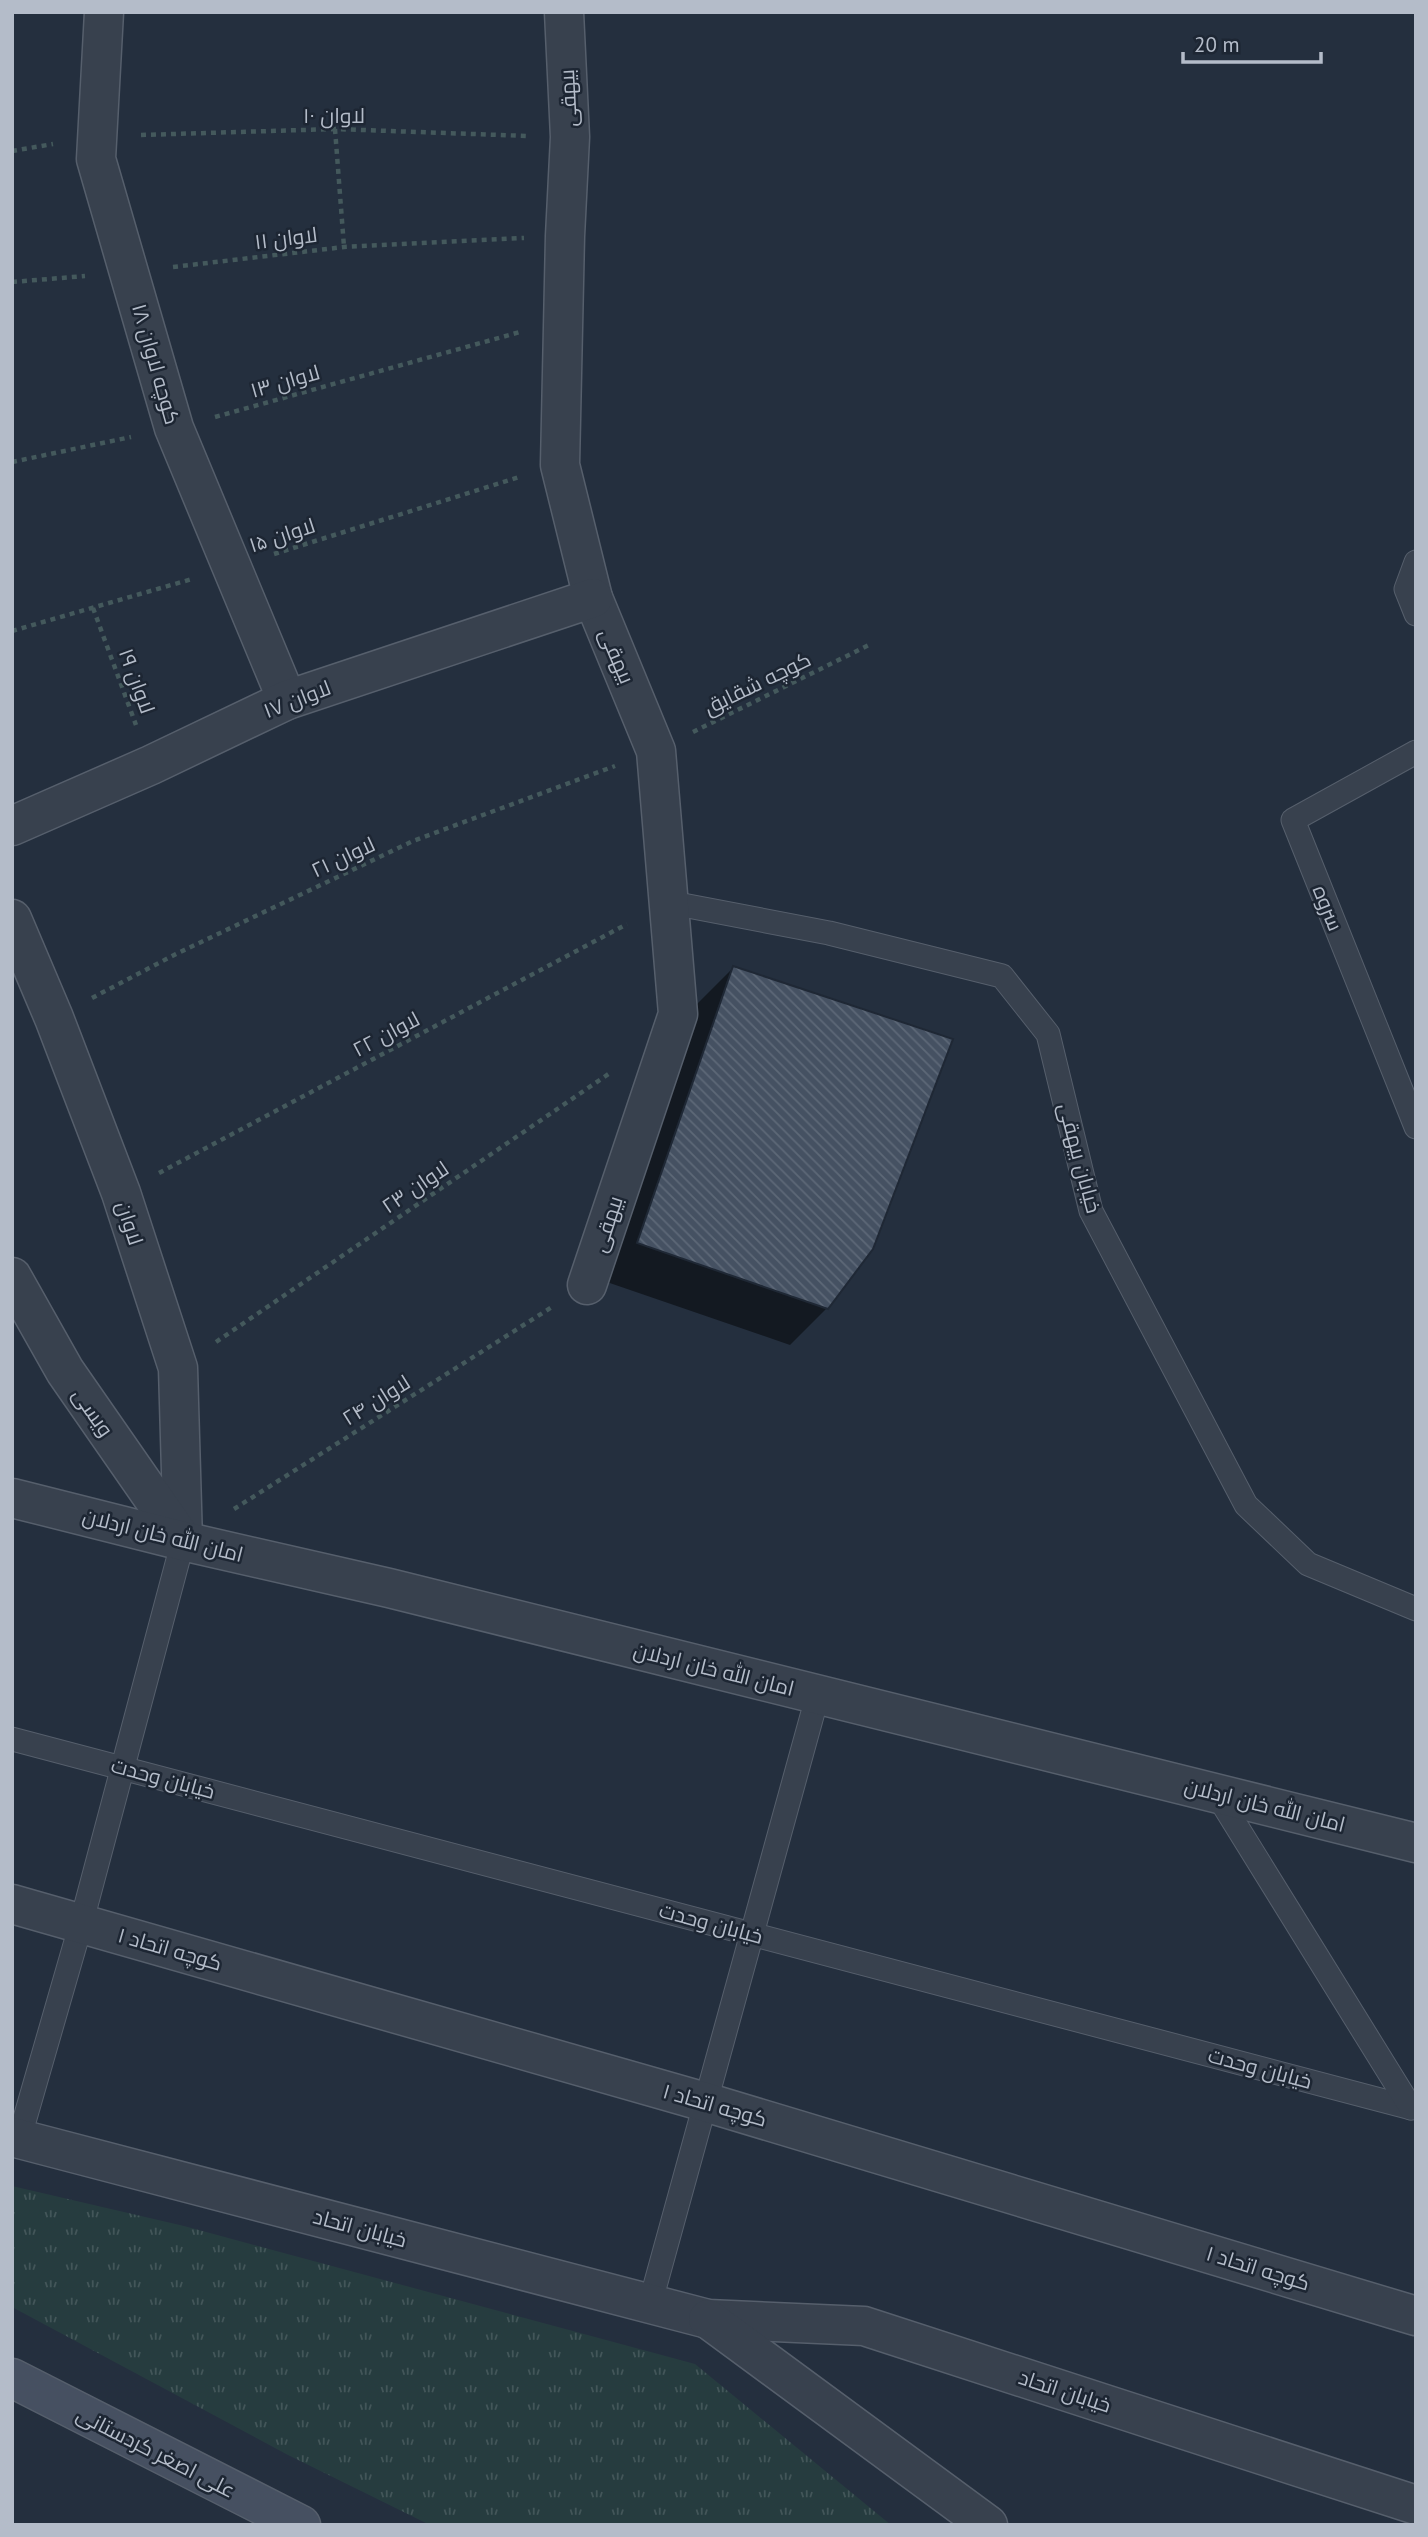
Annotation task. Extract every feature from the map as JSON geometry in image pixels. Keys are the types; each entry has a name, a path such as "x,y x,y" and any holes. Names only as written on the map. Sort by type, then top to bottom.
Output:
{"street":[{"name":"کوچه لاوان ۱۸","path":"104,12 96,159 174,428 287,699"},
{"name":"بیهقی","path":"564,12 570,137 560,465 593,598 656,751 678,1014 587,1285"},
{"name":"لاوان ۱۷","path":"12,826 151,765 287,699 593,598"},
{"name":"لاوان","path":"12,919 54,1018 121,1193 178,1368 183,1541"},
{"name":"ویسی","path":"12,1277 65,1371 183,1541"},
{"name":"امان الله خان اردلان","path":"12,1498 183,1541 389,1588 1416,1843"},
{"name":"کوچه اتحاد ۱","path":"12,1904 705,2102 1416,2316"},
{"name":"خیابان اتحاد","path":"15,2138 708,2319 864,2326 1416,2505"},
{"name":"خیابان اتحاد","path":"708,2319 988,2525"},
{"name":"علی اصغر کردستانی","path":"12,2378 301,2525"}],"lane":[{"path":"1416,562 1406,589 1416,614"},
{"name":"سروه","path":"1416,752 1293,820 1416,1127"},
{"name":"خیابان بیهقی","path":"667,902 829,933 1002,976 1048,1034 1091,1211 1246,1505 1308,1564 1416,1609"},
{"path":"15,2138 81,1924 183,1541"},
{"path":"650,2304 818,1694"},
{"name":"خیابان وحدت","path":"12,1738 1410,2108 1216,1793"}],"path":[{"name":"لاوان ۱۰","path":"98,136 335,130 570,137"},
{"path":"335,130 344,247"},
{"name":"لاوان ۱۱","path":"12,282 130,273 344,247 565,236"},
{"name":"لاوان ۱۳","path":"12,462 174,428 563,320"},
{"name":"لاوان ۱۵","path":"12,631 232,568 387,517 560,465"},
{"name":"لاوان ۱۹","path":"93,608 151,765"},
{"name":"کوچه شقایق","path":"656,751 871,644"},
{"name":"لاوان ۲۱","path":"54,1018 176,954 413,841 656,751"},
{"name":"لاوان ۲۲","path":"121,1193 667,902"},
{"name":"لاوان ۲۳","path":"178,1368 614,1070"},
{"name":"لاوان ۲۴","path":"183,1541 587,1285"}],"green space":[{"path":"12,2186 184,2226 695,2364 891,2525 430,2525 288,2455 12,2307"}],"building":[{"path":"733,966 953,1039 873,1249 828,1309 637,1243"}]}
